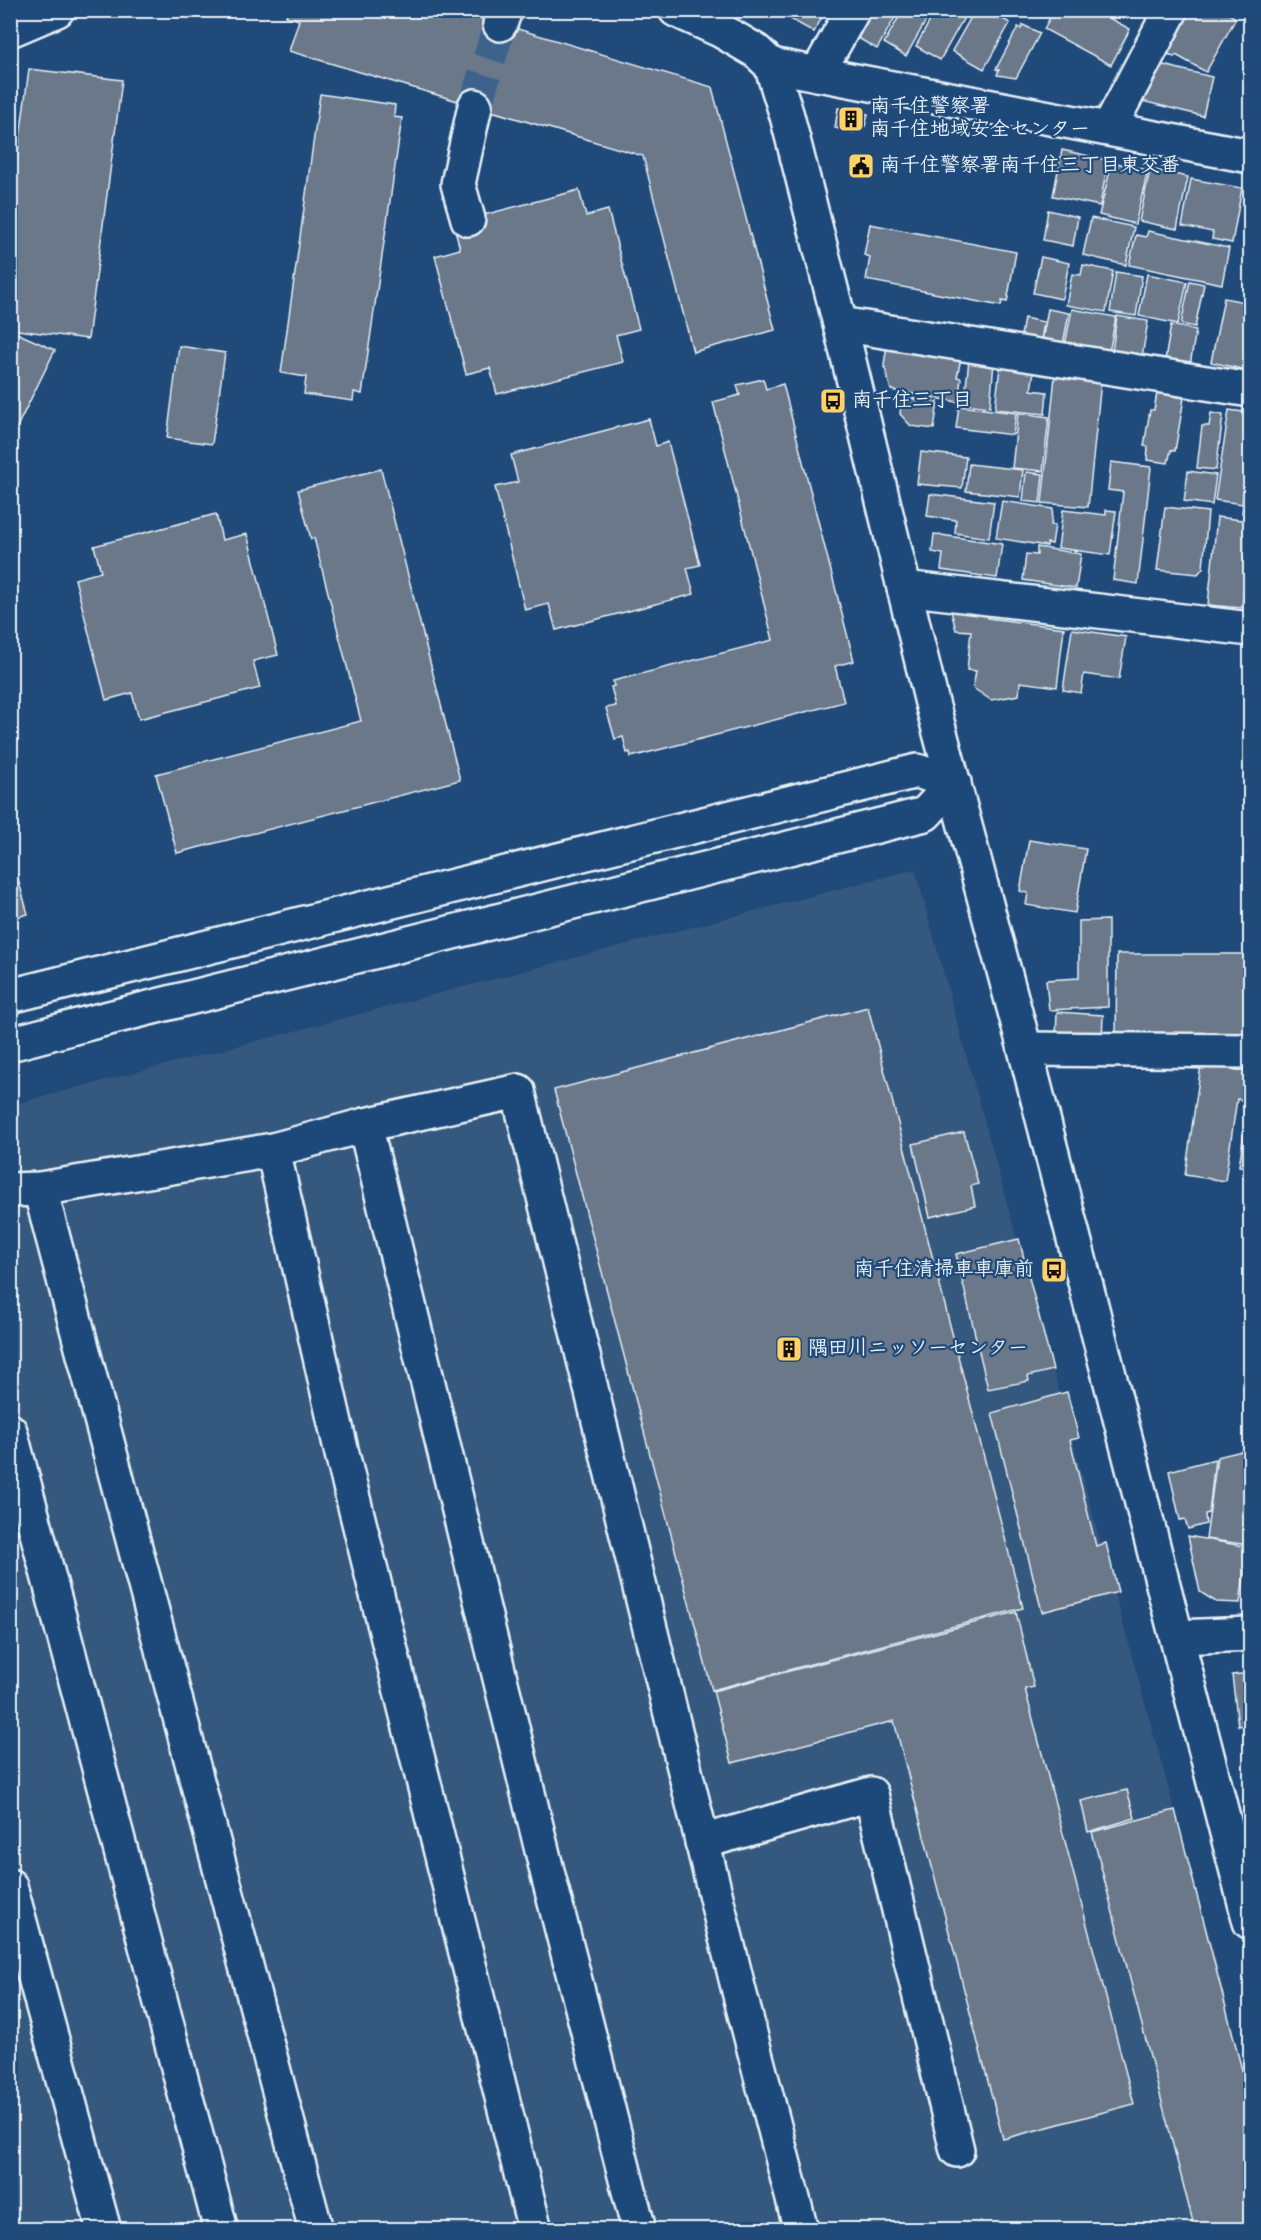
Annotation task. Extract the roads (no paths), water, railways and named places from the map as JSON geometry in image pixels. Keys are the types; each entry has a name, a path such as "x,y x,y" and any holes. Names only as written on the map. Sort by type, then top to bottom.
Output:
{"street":[{"path":"10,30 57,10"},
{"path":"676,10 739,39 771,65 840,324 954,783 1251,1922"},
{"path":"817,74 853,10"},
{"path":"1109,128 1171,10"},
{"path":"771,65 1251,156"},
{"path":"468,219 458,184 475,106"},
{"path":"840,324 1251,390"},
{"path":"904,588 1251,629"},
{"path":"10,996 917,771 954,783"},
{"path":"10,1044 925,814 954,783"},
{"path":"1025,1049 1251,1051"},
{"path":"316,2229 25,1190 273,1150 365,1125 518,1091 702,1842 801,2229"},
{"path":"365,1125 548,1875 639,2229"},
{"path":"273,1150 343,1458 535,2229"},
{"path":"10,1431 221,2229"},
{"path":"1177,1637 1251,1634"},
{"path":"702,1842 871,1794 957,2150"},
{"path":"10,1886 104,2229"}],"tunnel":[{"path":"475,106 500,24"}],"place":[{"name":"南千住警察署 南千住地域安全センター","path":"851,119"},
{"name":"南千住警察署南千住三丁目東交番","path":"861,166"},
{"name":"南千住三丁目","path":"833,401"},
{"name":"南千住清掃車車庫前","path":"1054,1270"},
{"name":"隅田川ニッソーセンター","path":"789,1349"}]}
